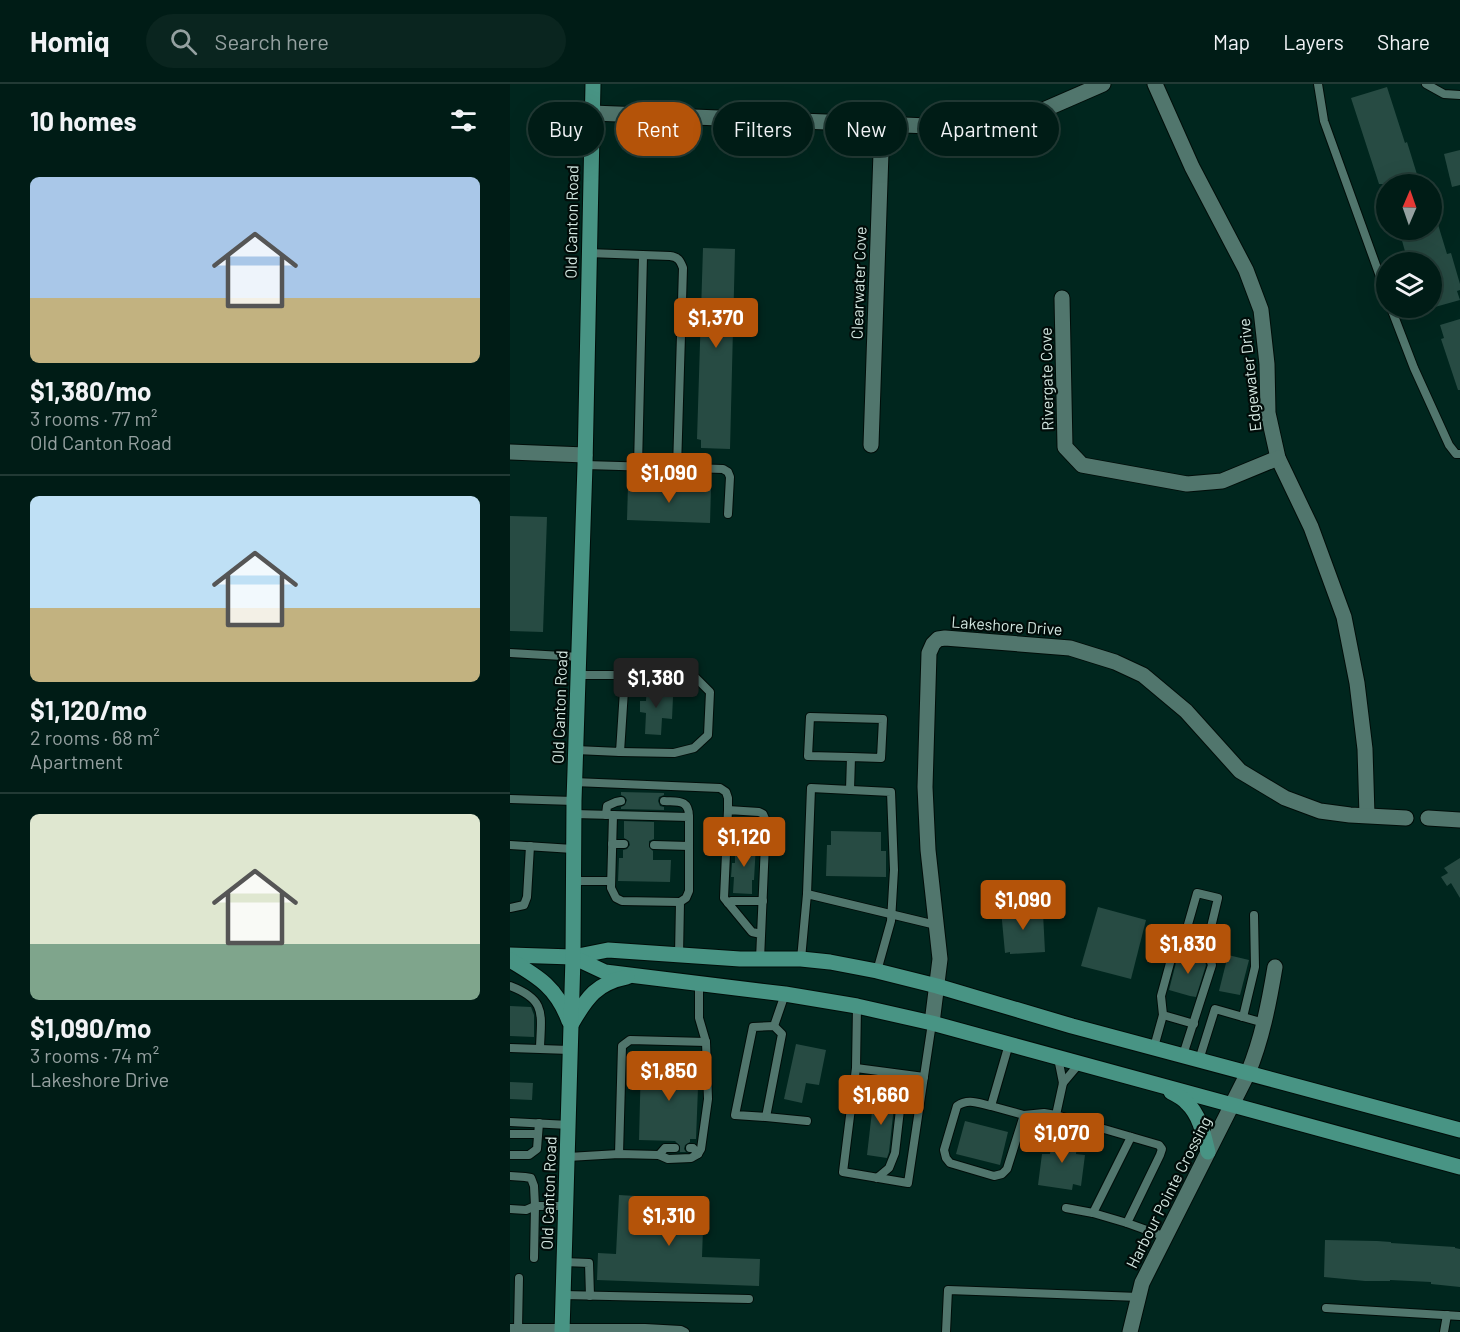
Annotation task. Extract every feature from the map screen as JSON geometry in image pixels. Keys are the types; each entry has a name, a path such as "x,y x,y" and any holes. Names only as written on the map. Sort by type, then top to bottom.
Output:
{"main road":[{"name":"Old Canton Road","path":"592,102 593,84"},
{"name":"Old Canton Road","path":"562,1330 569,1125 574,782 585,460 591,156"},
{"path":"510,955 573,957 608,950 830,962 937,986 1072,1026 1460,1130"},
{"path":"573,957 605,972 785,994 857,1006 932,1023 1460,1167"},
{"path":"510,960 541,979 548,986 566,1010 571,1025"},
{"path":"571,1025 590,995 599,987 608,982 638,975"},
{"path":"1161,1085 1179,1096 1192,1108 1201,1127 1208,1152"}],"street":[{"path":"907,124 981,128 1024,118 1102,84"},
{"name":"Edgewater Drive","path":"1155,84 1192,167 1246,270 1261,310 1267,364 1268,413 1278,458 1311,527 1344,617 1358,683 1365,749 1366,815"},
{"path":"604,113 825,121"},
{"name":"Clearwater Cove","path":"871,445 881,156"},
{"name":"Rivergate Cove","path":"1062,298 1065,447 1082,465 1187,484 1222,481 1278,458"},
{"path":"510,452 585,460"},
{"name":"Lakeshore Drive","path":"932,1023 940,959 928,850 926,787 929,653 938,639 1070,648 1115,662 1143,675 1186,711 1240,771 1285,798 1320,811 1406,818"},
{"path":"1428,818 1460,820"},
{"name":"Harbour Pointe Crossing","path":"1130,1332 1142,1283 1254,1058 1264,1023 1275,967"}],"lane":[{"path":"1318,84 1324,121 1376,265"},
{"path":"1426,84 1444,93 1460,95"},
{"path":"588,254 677,257 681,261 677,468"},
{"path":"638,466 643,256"},
{"path":"1395,318 1414,368 1449,445 1456,454 1460,454"},
{"path":"585,460 638,466 723,469 730,477 728,514"},
{"path":"510,653 579,657"},
{"path":"576,750 674,753 694,748 708,735 710,692 696,678 677,671 649,669 624,675 579,675"},
{"path":"620,752 624,675"},
{"path":"810,717 883,719 882,758 851,757 808,756 810,717"},
{"path":"850,790 851,757"},
{"path":"574,782 720,788 726,792 728,810 724,898 752,932 762,934"},
{"path":"801,959 807,894 811,788 891,792 894,870 891,921 877,971"},
{"path":"510,799 574,807 609,815 689,817"},
{"path":"621,801 608,806 612,844 611,888 616,898 622,901 680,902 686,898 689,891 688,807 685,804 664,801"},
{"path":"728,810 759,812 763,814 766,821 760,959"},
{"path":"612,844 624,844"},
{"path":"510,845 573,849"},
{"path":"654,845 689,846"},
{"path":"510,908 524,905 527,897 530,846"},
{"path":"573,881 611,881"},
{"path":"1154,1047 1163,1015 1161,996 1173,952 1183,942 1197,893 1218,898 1206,948 1212,965 1184,1055"},
{"path":"807,894 936,925"},
{"path":"728,903 731,901 763,901"},
{"path":"679,955 680,902"},
{"path":"1243,1017 1255,967 1254,915"},
{"path":"1183,942 1206,948"},
{"path":"1255,967 1275,967"},
{"path":"568,1156 658,1155 668,1159 691,1158 698,1154 701,1149 708,1099 706,1042 699,1018 699,983"},
{"path":"510,986 526,993 536,1002 540,1016 540,1048"},
{"path":"774,1026 785,994"},
{"path":"857,1006 856,1068 843,1172 908,1183 932,1023"},
{"path":"1199,1060 1215,1009 1264,1023"},
{"path":"1163,1015 1194,1024"},
{"path":"766,1117 782,1034 774,1026 753,1027 735,1115 807,1121"},
{"path":"619,1154 622,1046 630,1040 706,1042"},
{"path":"991,1106 1010,1044"},
{"path":"510,1048 570,1050"},
{"path":"1056,1115 1063,1083 1058,1058"},
{"path":"1063,1083 1079,1063"},
{"path":"856,1068 924,1077"},
{"path":"877,1178 889,1168 894,1153 904,1075"},
{"path":"1024,1115 1007,1169 1002,1173 994,1176 950,1163 946,1158 944,1150 957,1106 970,1100 1024,1115 1044,1113 1056,1115 1159,1145 1162,1149 1160,1155 1127,1223"},
{"path":"510,1122 569,1125"},
{"path":"510,1155 530,1155 537,1149 539,1123"},
{"path":"510,1134 538,1134"},
{"path":"1094,1213 1131,1137"},
{"path":"658,1155 665,1148 675,1148"},
{"path":"690,1148 698,1154"},
{"path":"510,1176 531,1178 534,1186 534,1258"},
{"path":"510,1209 526,1210 535,1206 566,1206"},
{"path":"1066,1208 1094,1213 1166,1238"},
{"path":"564,1262 590,1263 590,1296"},
{"path":"519,1278 514,1328 562,1330 645,1328 686,1332"},
{"path":"946,1332 948,1290 1139,1297"},
{"path":"563,1295 749,1299"},
{"path":"1326,1308 1460,1316"},
{"path":"1444,1332 1447,1315"}],"building":[{"path":"1387,87 1417,174 1376,175 1351,98"},
{"path":"1460,150 1460,185 1452,187 1444,154"},
{"path":"1442,238 1447,254 1451,253 1460,284 1460,290 1457,291 1460,300 1442,305 1442,252 1405,252 1402,240 1442,240"},
{"path":"703,248 735,249 730,449 701,448 701,440 697,439"},
{"path":"1460,319 1460,390 1458,390 1441,339 1444,338 1440,325"},
{"path":"628,485 711,488 710,523 627,520"},
{"path":"510,516 547,517 543,632 510,631"},
{"path":"647,684 663,685 663,697 673,697 672,719 662,718 661,735 645,734 646,713 640,712 640,701 646,701"},
{"path":"621,792 664,793 658,801 664,810 621,809 627,800"},
{"path":"624,821 654,822 654,839 649,841 649,847 653,851 653,860 671,860 670,882 618,881 619,858 623,858 623,850 630,845 629,841 624,838"},
{"path":"831,831 881,832 881,851 886,851 886,877 826,876 827,845 831,845"},
{"path":"735,844 756,844 752,894 733,893 734,877 731,877 732,863 735,863"},
{"path":"1460,858 1460,898 1451,883 1447,886 1441,877 1448,873 1444,868"},
{"path":"1041,907 1045,952 1005,953 1001,910"},
{"path":"1098,907 1146,920 1131,979 1081,966"},
{"path":"1181,953 1204,959 1206,965 1196,997 1169,990 1178,955"},
{"path":"1228,955 1249,960 1240,995 1219,991"},
{"path":"510,1006 531,1007 534,1015 534,1037 510,1036"},
{"path":"796,1044 826,1050 819,1085 806,1083 802,1103 784,1099"},
{"path":"641,1061 699,1062 696,1139 690,1139 690,1142 685,1145 686,1152 680,1152 680,1146 675,1141 639,1140"},
{"path":"510,1082 533,1083 532,1100 510,1099"},
{"path":"874,1094 895,1097 887,1158 867,1155"},
{"path":"965,1121 1008,1132 1000,1165 956,1154"},
{"path":"1053,1133 1078,1136 1076,1154 1085,1155 1081,1186 1073,1184 1072,1190 1038,1185 1042,1154 1050,1154"},
{"path":"619,1195 704,1200 702,1257 760,1259 759,1286 597,1280 598,1253 616,1254"},
{"path":"1325,1240 1455,1247 1460,1249 1460,1287 1431,1284 1431,1282 1365,1281 1324,1277"}]}
